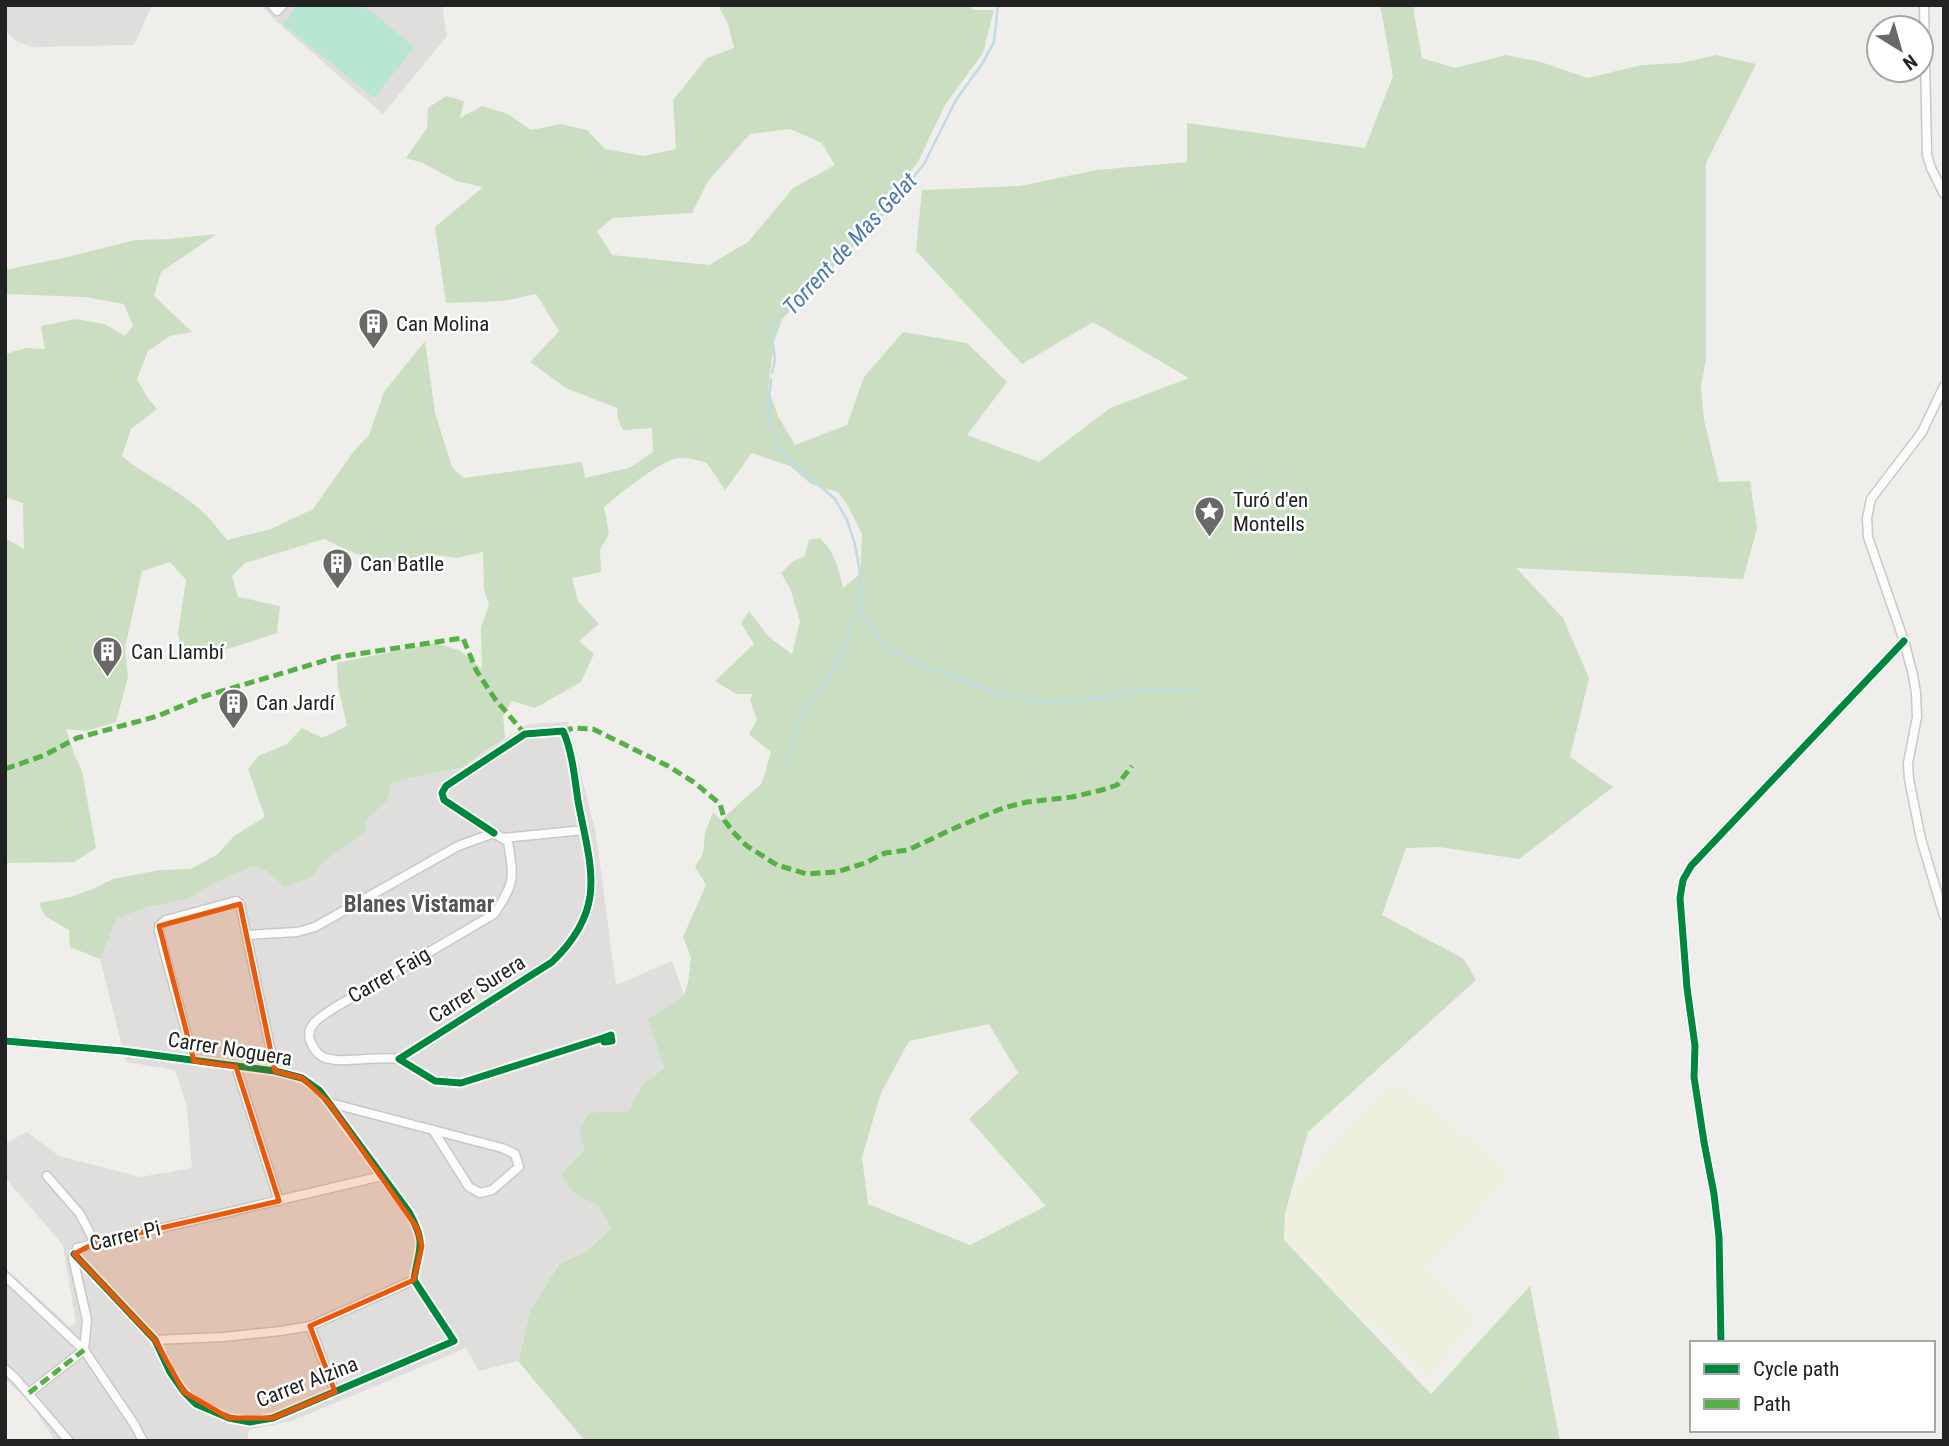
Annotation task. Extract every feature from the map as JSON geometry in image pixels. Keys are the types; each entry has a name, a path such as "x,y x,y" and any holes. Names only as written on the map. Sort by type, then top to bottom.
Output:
{"street":[{"path":"1924,5 1927,155 1944,194"},
{"path":"1944,386 1922,432 1871,499 1867,518 1868,537 1904,641 1916,693 1917,717 1908,763 1909,779 1921,839 1944,916"},
{"path":"1721,1341 1718,1237 1714,1194 1694,1077 1695,1046 1687,988 1680,898 1683,880 1691,866 1904,641"},
{"name":"Carrer Surera","path":"400,1059 552,962 570,945 586,916 592,890 592,874 563,731 524,734 446,786 442,793 444,800 498,836"},
{"path":"247,935 297,932 315,927 458,846 498,836 584,830"},
{"name":"Carrer Faig","path":"400,1059 341,1059 322,1056 312,1047 309,1035 312,1025 334,1008 494,914 508,893 513,873 508,842 498,836"},
{"path":"194,1061 159,926 166,920 236,901 240,904 275,1070"},
{"path":"400,1059 435,1081 461,1083 603,1038"},
{"name":"Carrer Noguera","path":"5,1041 124,1051 275,1070 302,1078 319,1090 409,1212 422,1246 415,1280"},
{"path":"236,1067 279,1201"},
{"path":"329,1103 433,1130 502,1148 516,1154 519,1167 492,1190 480,1193 469,1187 433,1130"},
{"path":"47,1176 79,1214 95,1243"},
{"name":"Carrer Pi","path":"84,1350 87,1320 73,1258 77,1248 382,1176"},
{"name":"Carrer Alzina","path":"74,1254 155,1340 170,1372 196,1404 229,1418 250,1422 273,1418 454,1341 415,1280"},
{"path":"5,1276 84,1350 144,1441"},
{"path":"155,1340 223,1338 310,1326 415,1280"},
{"path":"310,1326 335,1392"},
{"path":"29,1393 84,1350"},
{"path":"5,1369 69,1441"}],"highlighted area":[{"path":"240,904 275,1071 302,1078 329,1103 417,1228 422,1246 414,1280 310,1326 335,1392 273,1418 229,1418 184,1392 155,1340 74,1254 95,1243 279,1201 236,1067 194,1061 159,926"}],"shaded area":[{"path":"12,5 152,5 134,45 32,47 16,41 5,31 5,10"},
{"path":"261,5 442,5 447,36 383,114"},
{"path":"568,722 596,834 616,985 672,961 684,995 648,1019 664,1068 644,1083 628,1111 607,1112 585,1150 575,1194 599,1206 611,1227 587,1251 558,1264 525,1331 518,1361 479,1371 466,1348 292,1421 249,1430 247,1441 55,1441 29,1400 5,1380 5,1268 70,1327 76,1323 63,1245 5,1178 5,1143 27,1132 59,1156 141,1177 192,1168 187,1107 175,1070 126,1062 100,959 117,918 149,907 188,899 210,885 253,866 267,871 284,887 311,878 322,863 365,832 367,819 387,801 392,783 461,768 528,724"}],"green space":[{"path":"297,5 363,5 414,47 374,98 283,24"},
{"path":"718,5 966,5 974,10 994,10 983,53 945,105 918,162 876,216 870,230 783,318 774,341 768,389 778,416 795,445 847,425 864,377 903,332 967,343 1007,382 967,435 1039,462 1110,408 1189,378 1093,322 1022,364 916,251 922,190 1020,186 1097,170 1187,162 1187,123 1365,148 1393,76 1380,5 1415,5 1422,58 1455,68 1506,55 1541,62 1587,78 1642,65 1681,63 1716,55 1756,64 1706,163 1706,358 1701,387 1704,420 1719,482 1750,481 1757,529 1743,579 1516,568 1563,618 1589,678 1570,757 1613,787 1519,859 1439,847 1406,848 1382,915 1464,959 1476,980 1308,1132 1285,1213 1284,1240 1431,1394 1530,1286 1560,1441 585,1441 518,1361 530,1312 559,1264 587,1251 611,1228 599,1206 575,1194 561,1174 585,1150 579,1130 589,1113 628,1111 644,1083 664,1068 648,1019 684,995 688,983 691,957 683,937 706,885 695,867 703,854 705,833 713,812 721,820 762,783 771,752 749,734 757,720 750,700 753,694 736,694 715,681 754,644 741,623 749,611 769,637 792,654 800,621 790,588 781,573 793,561 805,556 809,540 820,538 830,550 843,588 860,574 862,534 848,506 838,492 811,484 790,466 752,453 725,490 707,463 686,458 662,464 641,478 604,507 609,534 600,550 601,572 572,578 578,601 599,624 579,641 594,654 581,682 535,708 512,701 503,716 505,738 461,768 392,783 387,801 367,819 365,832 322,863 311,878 284,887 267,871 253,866 210,885 188,899 149,907 117,918 100,959 70,947 69,930 45,916 39,903 71,897 113,879 159,870 191,869 218,854 234,836 265,817 248,769 258,756 287,744 302,728 322,738 347,726 338,686 337,663 435,643 459,650 482,669 481,627 489,605 484,589 483,552 457,558 428,554 387,564 324,539 245,563 232,576 238,597 280,606 277,633 231,648 182,656 178,633 186,580 170,562 142,571 125,648 128,677 116,722 86,731 66,729 82,771 96,848 74,862 5,863 5,538 24,549 23,503 5,497 5,354 26,348 45,349 41,326 76,319 104,324 125,336 133,326 124,304 85,297 5,294 5,270 135,240 217,234 161,272 154,296 192,332 170,336 148,351 137,379 157,409 131,429 122,456 196,506 227,540 271,529 313,509 354,451 369,435 384,392 425,341 435,413 452,467 464,478 582,462 585,478 629,468 653,452 652,428 623,430 618,420 617,408 566,388 530,362 559,331 536,294 504,301 446,303 435,227 483,187 456,181 423,163 406,158 427,128 428,108 446,96 464,101 460,118 482,106 508,114 531,130 561,124 587,130 605,149 644,156 676,149 673,100 707,58 734,48 728,24","holes":["790,129 822,143 835,165 793,188 748,242 709,265 612,255 597,231 613,218 692,213 708,181 750,134","989,1024 1018,1073 969,1119 1046,1206 970,1245 868,1204 862,1157 881,1093 909,1041"]},
{"path":"1397,1085 1439,1114 1510,1174 1450,1243 1424,1268 1476,1320 1427,1377 1394,1343 1336,1292 1279,1230 1279,1211 1300,1180 1390,1086"}],"waterway":[{"name":"Torrent de Mas Gelat","path":"772,373 775,360 771,329 784,310 888,209 924,164 956,100 994,42 998,5"},
{"path":"771,379 768,412 778,449 835,499 847,520 855,544 864,619 886,647 913,661 994,692 1038,702 1087,700 1163,689 1196,691"},
{"path":"786,764 801,716 834,668 859,606"}],"marked path":[{"path":"5,769 45,755 77,738 158,716 205,696 337,657 463,638 476,670 495,699 525,734"},
{"path":"563,731 574,728 593,729 668,766 695,783 720,804 725,821 747,846 777,865 807,874 837,872 885,853 908,850 1003,808 1102,790 1117,785 1132,766"},
{"path":"29,1393 84,1350"}],"cycle path":[{"path":"1721,1341 1719,1237 1694,1077 1695,1046 1687,988 1680,898 1683,880 1691,866 1904,641"},
{"path":"494,833 444,800 442,793 446,786 525,734 563,731 571,756 590,868 591,887 582,924 552,962 399,1059 435,1081 461,1083 603,1038 604,1042 612,1041 611,1035 603,1038"},
{"path":"5,1041 123,1051 275,1071 302,1078 319,1090 409,1212 420,1239 414,1280 454,1341 273,1418 250,1422 229,1418 196,1404 184,1392 170,1372 155,1340 74,1254"}],"place":[{"name":"Can Molina","path":"373,351"},
{"name":"Turó d'en Montells","path":"1210,539"},
{"name":"Can Batlle","path":"337,591"},
{"name":"Can Llambí","path":"108,679"},
{"name":"Can Jardí","path":"233,730"}],"district":[{"name":"Blanes Vistamar","path":"419,904"}]}
